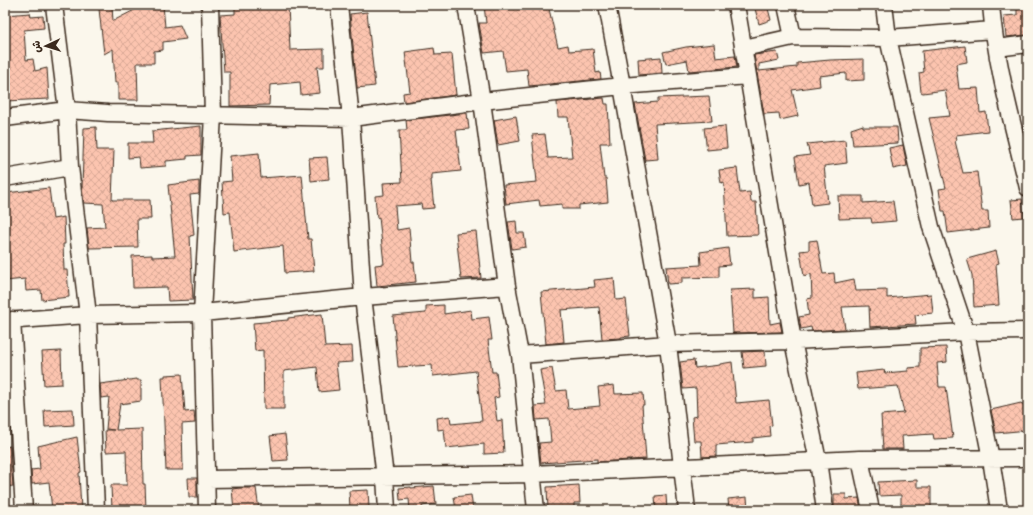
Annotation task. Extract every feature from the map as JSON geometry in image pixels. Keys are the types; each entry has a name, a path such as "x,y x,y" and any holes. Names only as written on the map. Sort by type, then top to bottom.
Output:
{"street":[{"path":"54,5 67,110 70,167 88,315 96,510"},
{"path":"208,510 202,313 213,116 210,5"},
{"path":"339,5 351,118 363,297 385,477 387,510"},
{"path":"466,5 482,101 507,286 520,355 536,510"},
{"path":"606,5 668,344 687,510"},
{"path":"736,5 793,341 818,462 824,510"},
{"path":"786,5 793,37"},
{"path":"884,5 888,38 931,227 966,332 991,459 998,510"},
{"path":"991,5 993,30 1003,80 1028,188"},
{"path":"744,48 793,37 888,38 993,30"},
{"path":"997,48 1028,44"},
{"path":"5,118 67,110 213,116 351,118 482,101 622,86 748,76"},
{"path":"5,178 70,167"},
{"path":"24,510 8,320 88,315 202,313 363,297 507,286"},
{"path":"520,355 668,344 793,341 966,332 1028,331"},
{"path":"207,479 532,474 860,459 1028,458"},
{"path":"860,459 871,510"}],"building":[{"path":"144,5 163,5 165,27 180,25 186,39 163,42 163,50 154,51 154,63 137,63 138,100 118,100 118,82 115,83 113,49 104,54 99,9 112,7 113,21"},
{"path":"235,5 276,5 276,7 288,5 290,50 324,49 324,67 317,67 320,93 301,95 300,82 270,85 269,105 230,106 230,72 224,72 220,15 235,14"},
{"path":"484,5 508,5 508,8 548,5 558,47 568,45 569,51 593,49 596,73 600,72 601,79 529,86 527,69 506,71 503,51 484,53 479,23 486,23"},
{"path":"754,5 767,5 771,20 759,24"},
{"path":"1017,5 1028,5 1028,35 1006,37 1004,16 1017,15"},
{"path":"367,12 375,86 357,88 350,14"},
{"path":"30,13 31,17 43,16 44,28 24,30 26,60 33,59 35,71 47,68 49,99 5,101 5,33 7,33 5,15"},
{"path":"714,44 716,58 735,56 737,67 689,71 687,60 666,64 663,52 686,47"},
{"path":"965,46 967,62 956,64 959,89 978,88 980,113 986,112 988,131 956,135 957,140 955,141 963,173 977,172 982,211 988,211 989,228 948,233 945,211 942,211 939,189 946,188 929,118 950,116 945,90 921,92 919,73 924,72 922,51"},
{"path":"434,48 435,55 452,54 456,95 404,102 403,93 410,92 405,52"},
{"path":"777,52 779,60 759,64 759,71 797,67 797,63 864,59 864,80 846,81 846,73 819,76 820,86 792,90 798,116 780,120 779,113 764,114 754,55"},
{"path":"661,57 662,73 639,75 638,59"},
{"path":"709,96 712,121 655,124 658,159 645,160 635,104 658,102 658,98"},
{"path":"604,98 605,104 608,104 610,143 600,143 604,178 606,178 608,202 579,205 579,209 562,209 562,204 540,206 539,200 506,204 504,185 537,182 532,135 545,134 548,158 572,157 568,117 558,117 557,102"},
{"path":"467,113 469,129 456,130 461,171 432,174 431,180 434,208 422,209 421,204 395,206 397,230 409,228 412,262 414,262 416,282 377,286 375,265 384,264 379,217 377,218 375,196 384,195 383,183 402,182 399,130 407,130 406,120"},
{"path":"516,116 520,141 498,145 494,120"},
{"path":"863,125 863,127 897,127 898,143 853,145 851,129"},
{"path":"201,126 201,155 187,156 187,159 166,161 166,166 140,168 139,157 128,158 128,143 153,143 152,131"},
{"path":"725,126 727,148 707,150 704,128"},
{"path":"96,127 97,150 114,150 112,200 150,200 151,219 137,219 138,247 89,248 87,228 105,227 103,204 84,203 82,188 84,128"},
{"path":"845,140 847,163 824,166 828,203 812,205 809,182 799,184 795,157 810,155 807,144"},
{"path":"903,145 907,166 893,169 889,148"},
{"path":"259,153 261,178 302,175 308,239 311,239 314,271 285,273 283,246 234,252 230,212 224,213 222,182 232,181 230,156"},
{"path":"327,157 329,179 311,181 309,158"},
{"path":"737,168 740,193 750,192 751,202 756,202 758,235 727,236 724,182 721,183 719,170"},
{"path":"199,181 199,194 190,195 194,235 190,236 193,300 168,301 167,287 133,288 132,256 175,256 168,185"},
{"path":"49,188 53,219 64,217 64,270 67,270 69,297 42,300 41,290 26,291 25,279 5,281 5,210 8,209 6,193"},
{"path":"838,196 863,196 863,203 893,201 896,221 872,223 871,218 839,219"},
{"path":"1022,199 1024,217 1013,218 1011,200"},
{"path":"516,221 517,233 524,233 526,247 512,249 508,222"},
{"path":"476,231 481,278 461,279 456,233"},
{"path":"817,240 823,274 834,273 835,283 854,279 856,291 887,290 887,298 931,294 933,313 915,315 916,324 870,327 869,306 842,307 845,329 812,331 811,327 801,329 799,317 809,315 807,299 812,298 811,274 804,276 800,251 809,250 809,241"},
{"path":"728,248 730,265 719,266 719,277 682,278 682,283 668,284 666,267 701,265 700,252"},
{"path":"996,251 999,263 996,264 999,305 974,307 972,275 967,259"},
{"path":"614,278 616,300 626,299 630,336 602,339 599,307 561,310 564,342 546,344 541,292 595,287 594,280"},
{"path":"755,289 755,298 769,297 770,324 780,322 782,332 733,333 730,290"},
{"path":"444,305 444,314 471,310 472,319 489,317 492,340 488,340 492,372 496,372 499,397 494,398 497,421 502,420 504,453 484,454 484,444 446,448 444,429 438,430 437,418 450,416 451,424 482,421 476,371 433,376 432,365 398,367 393,316 426,313 426,306"},
{"path":"322,314 325,347 352,346 353,362 336,363 339,390 319,392 317,367 284,371 284,409 264,409 263,350 255,351 253,323 288,320 288,318"},
{"path":"946,347 947,362 937,363 939,387 946,387 953,438 934,439 933,434 902,436 903,449 883,449 881,415 904,413 898,386 858,389 856,373 884,370 885,373 908,371 908,368 920,367 920,348"},
{"path":"61,351 62,384 44,385 42,352"},
{"path":"765,351 766,366 744,368 742,352"},
{"path":"694,360 695,368 732,362 736,403 769,400 772,425 769,426 770,436 753,438 753,442 716,445 716,456 702,457 701,441 694,441 692,417 697,416 696,388 683,389 680,362"},
{"path":"552,368 556,391 566,390 568,409 600,406 598,387 614,385 615,394 643,393 644,405 642,405 646,459 597,462 597,459 541,463 539,443 551,442 549,419 536,420 535,406 546,405 540,370"},
{"path":"182,374 185,412 194,411 195,423 182,424 183,470 166,470 162,377 165,377 165,375"},
{"path":"137,379 141,380 141,401 120,404 116,430 142,429 143,484 145,484 146,510 112,510 111,485 127,485 126,451 106,452 105,430 114,430 106,429 109,397 101,398 100,384"},
{"path":"1021,403 1027,404 1028,430 996,433 991,410"},
{"path":"73,409 74,425 45,427 44,410"},
{"path":"285,434 288,460 273,461 270,436"},
{"path":"77,437 81,472 79,473 81,510 52,510 49,482 32,484 31,470 40,469 38,446"},
{"path":"10,446 13,486 5,487 5,447"},
{"path":"188,478 197,478 197,497 189,497"},
{"path":"917,480 917,487 931,487 931,510 901,510 901,495 879,496 878,482"},
{"path":"579,485 580,503 574,503 574,510 548,510 547,487"},
{"path":"434,486 436,504 422,506 423,510 410,510 409,499 400,500 399,488"},
{"path":"256,488 259,510 234,510 232,489"},
{"path":"368,490 369,508 350,508 349,491"},
{"path":"834,494 846,494 846,499 859,498 861,510 834,510"},
{"path":"471,495 473,510 456,510 454,497"},
{"path":"666,495 667,510 656,510 655,496"},
{"path":"747,497 748,510 729,510 728,499"}]}
